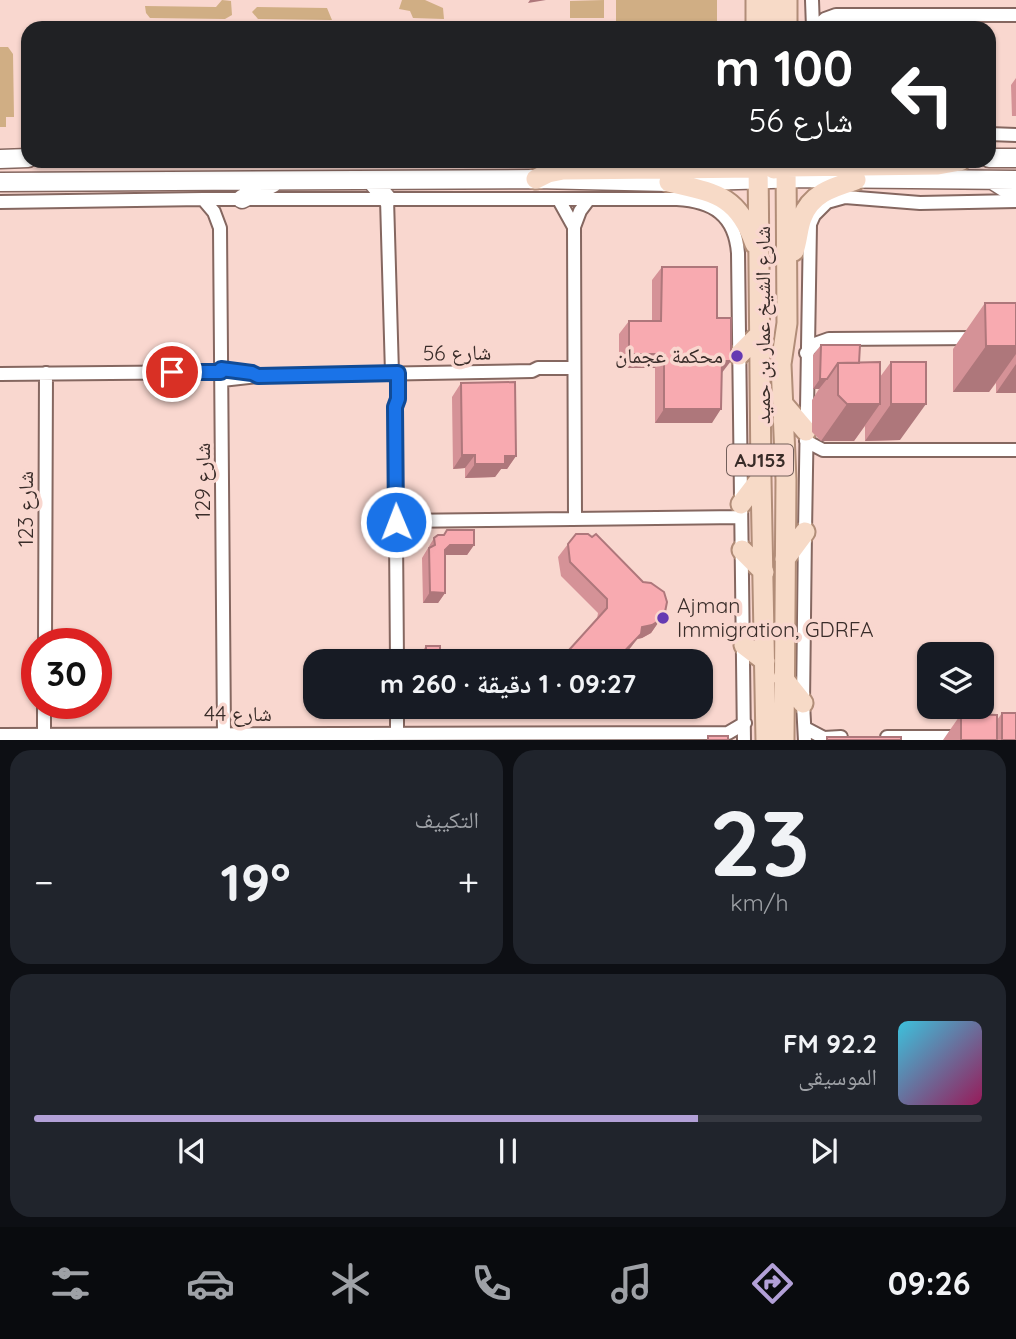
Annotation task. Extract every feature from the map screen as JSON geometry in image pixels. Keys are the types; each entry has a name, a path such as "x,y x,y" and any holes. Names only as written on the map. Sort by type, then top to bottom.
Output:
{"main road":[{"path":"756,0 757,21"},
{"path":"771,0 771,21"},
{"path":"787,0 787,21"},
{"path":"0,159 21,158"},
{"path":"996,158 1016,158"},
{"path":"536,179 563,170 702,168"},
{"path":"0,182 536,179 669,182 765,168"},
{"path":"772,168 774,314 781,364"},
{"name":"شارع الشيخ عمار بن حميد","path":"766,740 758,254 772,168"},
{"name":"شارع الشيخ عمار بن حميد","path":"772,168 787,264 786,334 781,364 785,559 784,740"},
{"path":"778,168 856,180 1016,180"},
{"path":"371,180 387,199"},
{"path":"787,264 797,243 802,218 812,202 827,190 856,180"},
{"path":"242,200 276,181"},
{"path":"994,181 1016,195"},
{"path":"669,182 714,192 732,203 745,220 758,254"},
{"path":"739,355 759,335"},
{"path":"783,404 806,436"},
{"path":"741,511 761,478"},
{"path":"785,559 805,533"},
{"path":"742,550 764,572"},
{"path":"744,645 765,661"},
{"path":"783,678 803,703"}],"street":[{"path":"812,0 814,21"},
{"path":"823,21 836,15 1016,15"},
{"path":"996,134 1016,135"},
{"path":"853,737 820,739 805,734 803,703 808,233 814,215 828,202 845,197 869,197 909,203 1016,201"},
{"path":"202,199 214,212 220,229"},
{"path":"0,202 202,199 690,200 706,203 721,213 732,227 737,244 744,740"},
{"path":"387,199 395,407 397,649"},
{"path":"575,519 574,227 580,211 589,199"},
{"path":"220,229 227,213 242,200"},
{"path":"559,200 574,227"},
{"name":"شارع 129","path":"220,229 223,734"},
{"path":"807,327 829,339"},
{"path":"806,353 816,344 829,339 989,338"},
{"name":"شارع 56","path":"0,374 252,373 258,376 574,371"},
{"name":"شارع 123","path":"45,628 46,373"},
{"path":"806,436 823,450"},
{"path":"805,461 823,450 1016,450"},
{"path":"396,522 575,519 741,511"},
{"path":"44,719 44,734"},
{"path":"397,719 397,733"},
{"name":"شارع 44","path":"0,735 397,733 732,737 745,723"},
{"path":"878,737 978,737"}],"shaded area":[{"path":"222,0 231,1 232,15 225,19 150,18 145,6 216,7"},
{"path":"402,0 425,0 443,8 444,19 413,18 410,11 399,9"},
{"path":"604,0 604,18 570,18 570,1"},
{"path":"616,0 717,0 717,21 616,21"},
{"path":"257,7 327,8 332,20 258,19 252,12"},
{"path":"0,47 8,47 13,54 14,117 6,117 6,127 0,127"}],"building":[{"path":"662,267 717,267 717,318 731,318 731,361 722,361 721,409 664,409 664,354 629,354 629,321 661,321"},
{"path":"985,303 1016,303 1016,346 986,346"},
{"path":"821,345 860,345 859,363 838,363 827,379 820,379"},
{"path":"880,362 880,404 847,404 838,395 838,363"},
{"path":"891,362 926,362 926,404 891,404"},
{"path":"515,382 516,456 505,456 505,464 475,464 475,455 462,455 461,383"},
{"path":"447,530 474,530 474,545 450,545 445,550 445,593 430,592 429,548 435,545 434,538 444,535"},
{"path":"576,534 588,534 592,537 596,534 643,582 651,583 664,592 667,602 660,620 642,627 641,634 627,649 570,649 607,608 607,599 570,562 568,544"},
{"path":"426,646 440,646 440,649 426,649"},
{"path":"1002,713 1016,713 1016,740 1002,740"},
{"path":"994,715 997,715 997,740 961,740 961,719 994,719"},
{"path":"708,736 728,736 728,740 708,740"},
{"path":"827,737 901,737 901,740 827,740"}],"place":[{"name":"محكمة عجمان","path":"737,356"},
{"name":"Ajman Immigration, GDRFA","path":"663,618"}],"route":[{"path":"172,372 221,372 221,369 258,376 398,373 398,399 395,407 396,522"}]}
